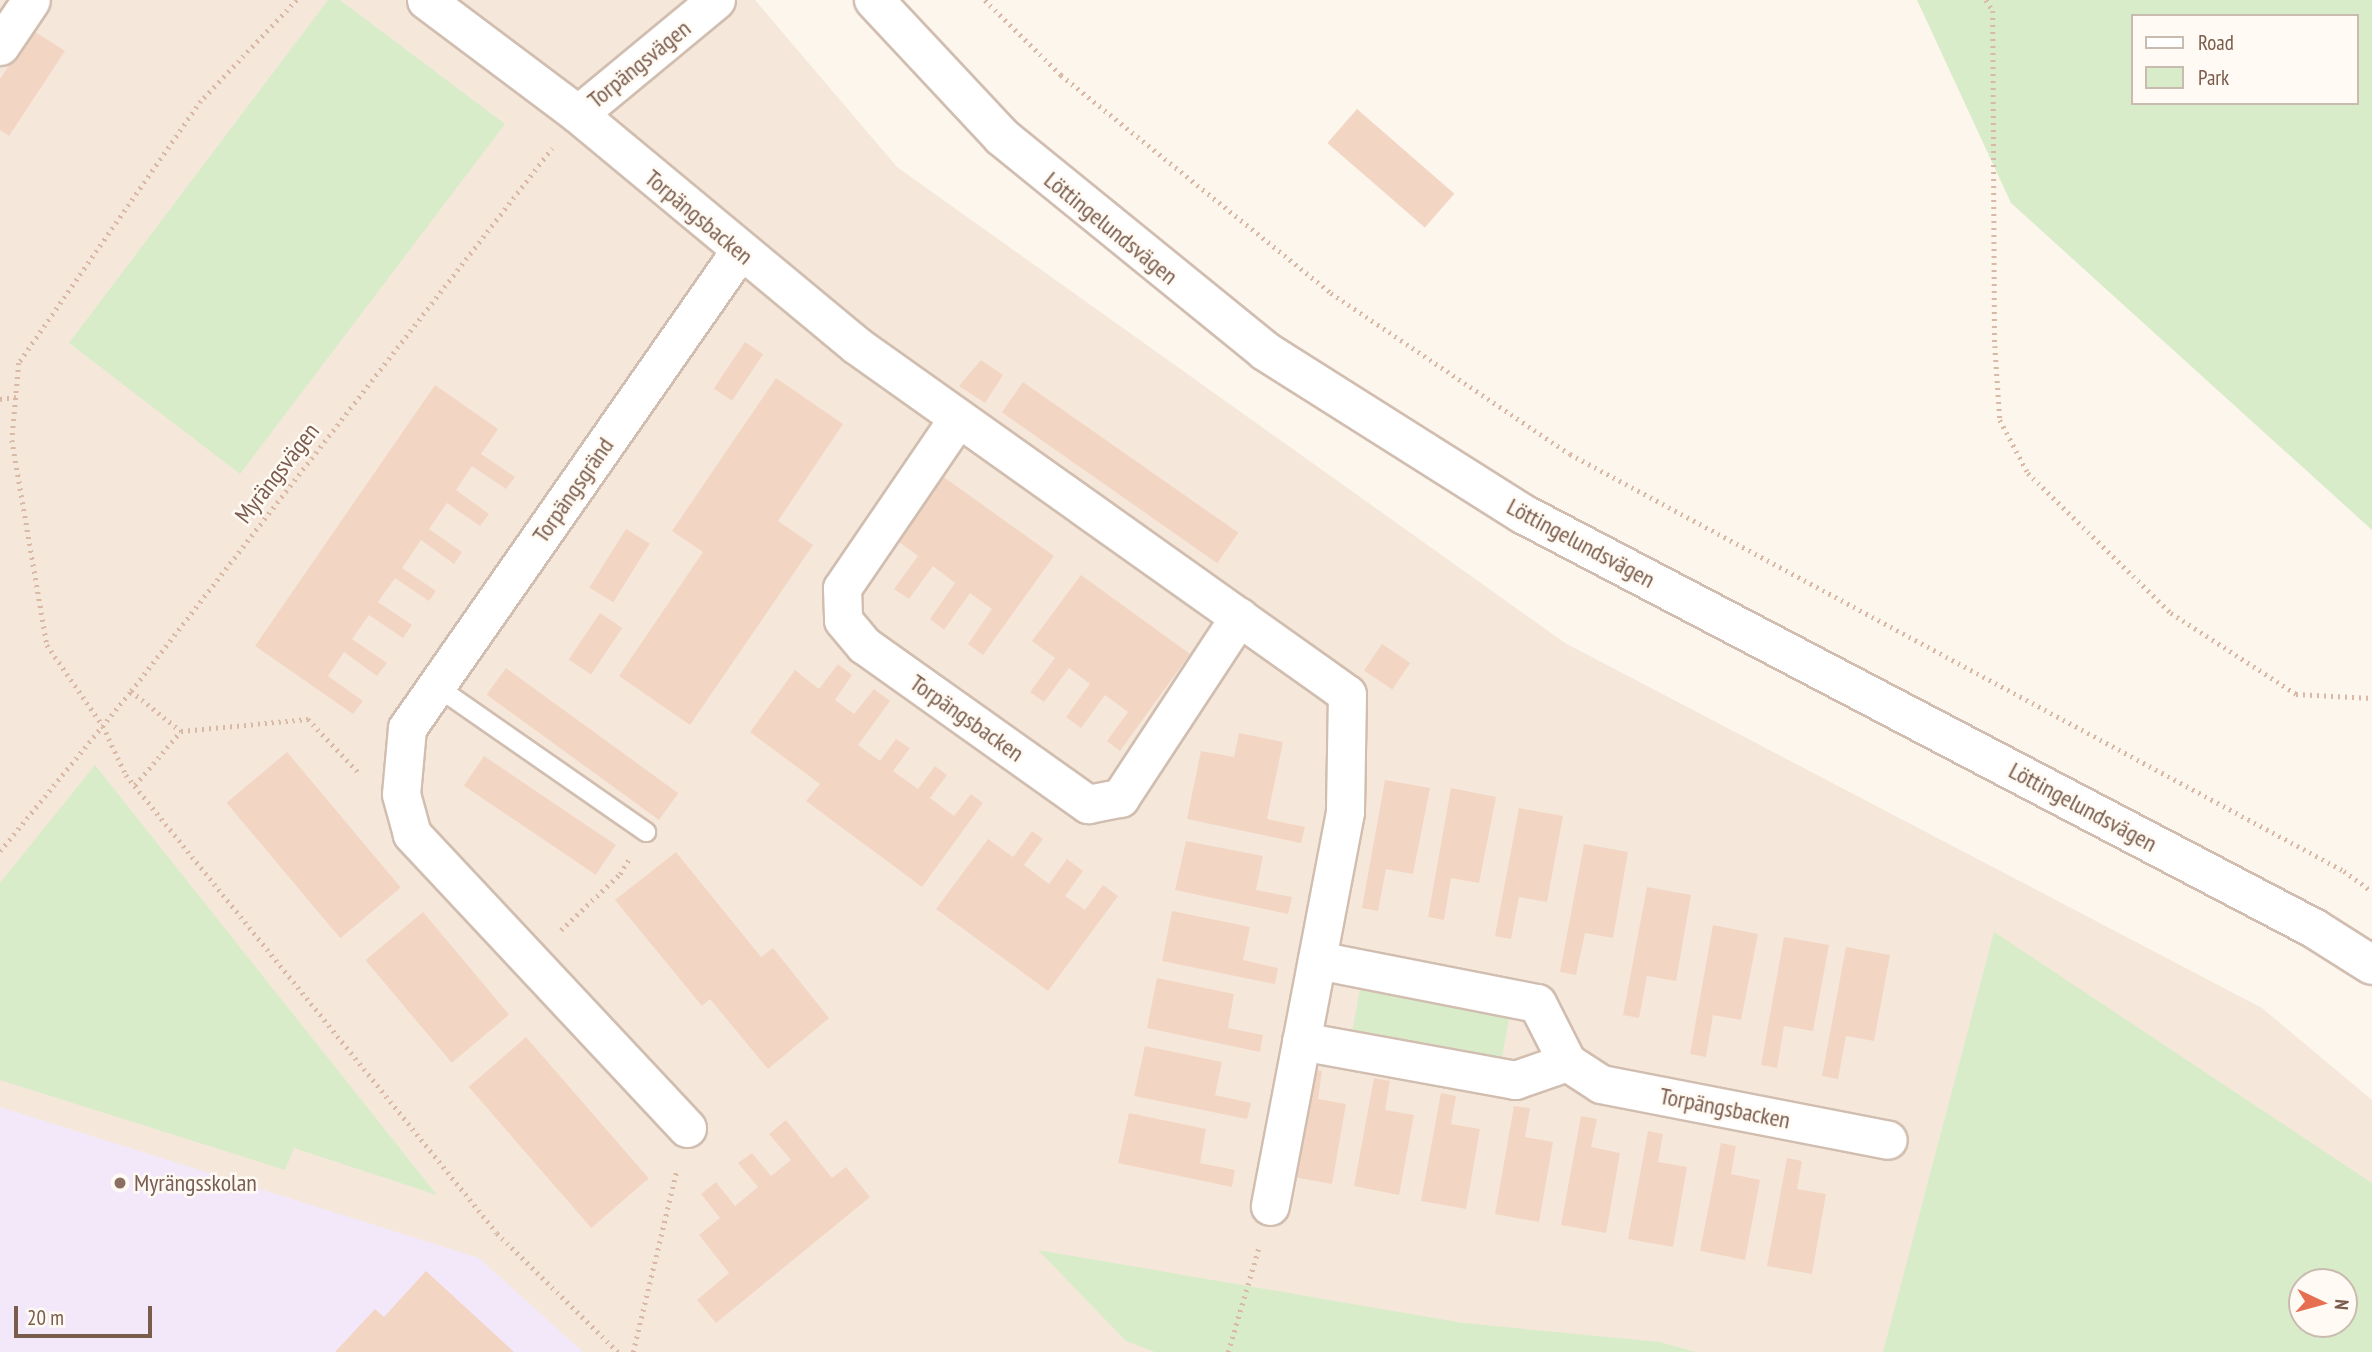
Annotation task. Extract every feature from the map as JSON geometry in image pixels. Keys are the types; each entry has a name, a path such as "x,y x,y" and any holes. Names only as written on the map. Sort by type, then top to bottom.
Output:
{"main road":[{"name":"Löttingelundsvägen","path":"874,0 1002,137 1265,351 1523,514 2315,929 2372,965"}],"street":[{"path":"0,46 31,0"},
{"name":"Torpängsvägen","path":"426,0 578,114 716,0"},
{"name":"Torpängsbacken","path":"578,114 739,252 856,345 1347,694 1345,812 1270,1206"},
{"name":"Torpängsgränd","path":"401,794 407,728 739,252"},
{"name":"Torpängsbacken","path":"958,418 842,588 842,620 876,653 1088,804 1120,798 1239,617"},
{"path":"401,794 412,835 687,1128"},
{"path":"1301,1041 1515,1080 1567,1062 1537,1003 1317,960"},
{"name":"Torpängsbacken","path":"1567,1062 1601,1084 1888,1140"}],"lane":[{"path":"436,686 646,832"}],"path":[{"path":"297,0 201,101 19,363 12,440 47,645 103,726 135,785 497,1233 618,1352"},
{"path":"985,0 1061,75 1331,293 1570,454 2344,871 2372,891"},
{"path":"1986,0 1993,11 1994,346 2000,420 2028,473 2171,613 2296,694 2372,698"},
{"name":"Myrängsvägen","path":"0,851 131,691 578,114"},
{"path":"0,399 16,397"},
{"path":"131,691 181,731 307,719 378,792 401,794"},
{"path":"135,785 181,731"},
{"path":"529,960 620,874 646,832"},
{"path":"633,1352 687,1128"},
{"path":"1228,1352 1270,1206"}],"shaded area":[{"path":"0,0 755,0 897,167 1565,643 2262,1008 2372,1100 2372,1352 0,1352"},
{"name":"Myrängsskolan","path":"0,1107 479,1258 583,1352 0,1352"}],"green space":[{"path":"328,0 340,0 505,124 240,474 69,343"},
{"path":"1917,0 2372,0 2372,530 2011,203"},
{"path":"95,765 437,1195 294,1148 285,1170 0,1080 0,883"},
{"path":"1994,932 2372,1183 2372,1352 1883,1352"},
{"path":"1360,988 1510,1014 1502,1058 1352,1031"},
{"path":"1038,1250 1463,1323 1660,1342 1696,1352 1155,1352 1126,1341"}],"building":[{"path":"32,30 65,51 9,136 0,130 0,79"},
{"path":"1357,109 1454,194 1425,228 1327,143"},
{"path":"745,342 763,354 732,401 714,388"},
{"path":"981,360 1003,375 985,403 959,386"},
{"path":"776,378 843,424 778,521 813,545 690,725 619,676 703,552 672,531"},
{"path":"1023,382 1238,533 1217,563 1002,412"},
{"path":"435,385 498,429 481,454 515,477 506,489 472,466 456,490 489,514 480,526 447,503 429,529 462,552 454,564 421,540 402,568 436,591 429,601 395,578 378,602 412,625 403,638 369,615 352,639 387,663 377,676 344,652 328,676 363,701 353,714 255,646"},
{"path":"941,475 1054,556 983,655 968,644 992,609 970,593 944,630 930,619 955,583 933,566 909,599 894,589 918,556 895,539"},
{"path":"626,529 650,544 613,602 589,588"},
{"path":"1081,575 1190,654 1120,751 1107,741 1128,712 1105,695 1081,728 1066,717 1090,684 1069,668 1044,702 1030,692 1055,658 1032,641"},
{"path":"600,613 622,628 591,675 569,659"},
{"path":"1382,644 1410,663 1392,690 1364,671"},
{"path":"838,664 852,675 835,700 854,714 874,689 890,701 858,745 880,761 896,739 910,748 893,771 918,789 935,766 947,775 930,798 954,816 971,794 983,803 922,887 806,801 820,784 750,732 795,670 819,689"},
{"path":"506,668 678,793 659,820 487,695"},
{"path":"1239,733 1283,742 1267,819 1305,827 1301,843 1187,819 1201,751 1234,757"},
{"path":"287,752 401,888 340,938 226,803"},
{"path":"484,756 616,845 596,875 464,786"},
{"path":"1385,780 1430,788 1413,874 1386,869 1378,911 1362,908"},
{"path":"1451,788 1496,797 1479,883 1451,878 1444,920 1428,917"},
{"path":"1519,808 1563,816 1547,902 1519,897 1511,939 1495,936"},
{"path":"1032,831 1043,839 1024,865 1049,884 1067,859 1083,871 1065,896 1085,910 1103,885 1118,896 1048,991 936,909 988,839 1013,857"},
{"path":"1186,841 1263,856 1256,890 1292,897 1288,914 1175,890"},
{"path":"1584,844 1628,852 1613,938 1585,933 1576,975 1560,972"},
{"path":"676,852 761,957 773,948 829,1018 768,1069 710,999 702,1006 615,900"},
{"path":"1647,887 1691,895 1676,981 1647,976 1639,1018 1623,1015"},
{"path":"1172,911 1250,927 1243,960 1278,968 1275,984 1162,961"},
{"path":"423,912 509,1015 452,1063 366,960"},
{"path":"1713,925 1758,934 1741,1020 1713,1015 1706,1057 1690,1054"},
{"path":"1784,937 1829,945 1813,1031 1784,1026 1777,1068 1761,1065"},
{"path":"1846,947 1890,955 1874,1041 1846,1036 1838,1079 1822,1076"},
{"path":"1157,978 1234,994 1228,1028 1263,1035 1260,1052 1147,1028"},
{"path":"526,1037 649,1178 591,1228 469,1087"},
{"path":"1145,1046 1222,1062 1215,1095 1251,1103 1247,1119 1134,1096"},
{"path":"1307,1068 1322,1071 1318,1099 1346,1104 1332,1184 1288,1176"},
{"path":"1374,1078 1390,1081 1385,1110 1414,1115 1399,1195 1354,1186"},
{"path":"1441,1093 1456,1096 1451,1124 1480,1129 1466,1209 1421,1201"},
{"path":"1514,1106 1530,1108 1525,1137 1553,1142 1539,1222 1495,1214"},
{"path":"1129,1113 1206,1129 1200,1163 1235,1170 1232,1187 1118,1163"},
{"path":"1581,1116 1597,1119 1591,1147 1620,1153 1606,1233 1561,1225"},
{"path":"786,1120 832,1178 846,1167 870,1197 716,1323 697,1300 729,1273 699,1235 720,1218 701,1194 716,1182 735,1206 758,1187 738,1163 752,1153 771,1176 791,1160 769,1134"},
{"path":"1648,1131 1663,1134 1658,1162 1687,1167 1673,1247 1628,1239"},
{"path":"1721,1143 1736,1146 1731,1174 1760,1180 1745,1260 1700,1251"},
{"path":"1787,1158 1802,1161 1797,1189 1826,1194 1812,1274 1767,1266"},
{"path":"426,1271 514,1352 335,1352 375,1309 384,1317"}],"place":[{"name":"Myrängsskolan","path":"120,1183"}]}
